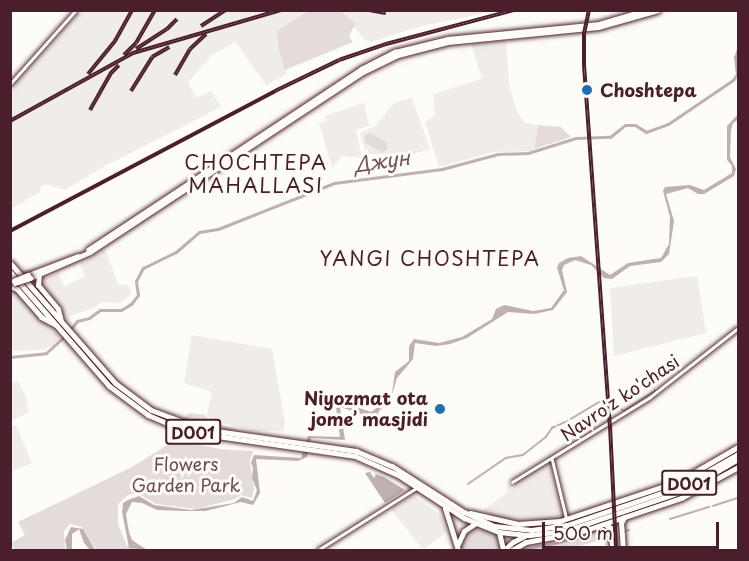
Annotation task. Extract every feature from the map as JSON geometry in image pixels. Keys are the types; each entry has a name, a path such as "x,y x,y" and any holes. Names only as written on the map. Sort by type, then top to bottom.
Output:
{"highway":[{"name":"D001","path":"10,263 96,368 127,401 157,420 184,430 347,451 392,466 452,505 494,526 524,530 557,528 649,498 665,495 699,478 736,452"},
{"name":"D001","path":"10,272 60,324"},
{"path":"38,285 39,274"},
{"path":"30,276 57,309 60,324"},
{"path":"12,283 41,317 60,324"},
{"path":"452,505 478,515 511,523 542,524 566,520 688,478 736,452 738,447"},
{"name":"D001","path":"347,451 384,467 475,524 499,532 530,535 568,530 689,488 737,463"},
{"path":"512,550 526,542 580,532 627,517 699,489 730,472 737,463"},
{"path":"689,488 699,489"},
{"path":"639,496 649,498"},
{"path":"445,506 458,550"},
{"path":"458,550 462,533 475,524 483,522"},
{"path":"494,526 499,532 504,550 515,541 530,535"},
{"path":"568,530 580,532"}],"main road":[{"path":"30,276 78,259 258,139 377,63 402,50 434,41 599,24 646,10"},
{"path":"377,63 435,44 598,27 658,10"},
{"path":"12,283 77,256 125,228"},
{"path":"623,550 621,521 627,517"},
{"path":"605,524 611,529 613,550"},
{"path":"611,529 616,526 621,527"}],"street":[{"path":"10,84 76,10"},
{"name":"Navro'z ko'chasi","path":"512,482 650,397 738,328"},
{"path":"552,459 566,520"},
{"path":"318,550 418,487"}],"shaded area":[{"path":"81,11 314,11 305,13 278,31 277,48 287,74 266,85 236,42 213,54 188,82 196,98 211,91 221,107 101,168 65,190 45,184 40,188 41,191 11,209 11,88"},
{"path":"342,11 494,11 418,27 371,42 365,40 354,27 356,23"},
{"path":"506,40 509,85 516,109 524,123 538,125 533,151 494,152 439,167 425,122 435,115 433,94 482,79 471,44"},
{"path":"412,98 430,149 397,159 382,154 366,154 360,133 375,126 395,102"},
{"path":"364,103 369,126 356,130 362,158 343,156 332,168 319,123 326,121 325,116"},
{"path":"738,114 738,120 733,123 731,130 730,157 736,169 734,176 704,194 698,194 688,188 666,194 674,221 669,254 661,262 630,266 612,279 604,278 591,265 575,260 564,265 562,270 567,292 553,310 534,314 508,312 467,338 450,344 436,346 415,343 413,359 397,378 390,401 379,411 377,419 340,407 345,440 311,438 307,457 298,461 256,459 260,493 253,505 241,502 206,511 185,511 157,510 142,503 132,502 126,514 129,532 132,540 147,550 129,548 122,512 123,503 139,496 154,505 191,510 234,503 242,497 253,501 257,490 252,478 251,463 254,455 301,458 308,436 340,437 336,407 345,403 371,412 385,402 392,393 395,372 409,361 409,346 414,339 439,343 462,337 492,319 496,309 504,305 533,311 551,308 564,290 557,268 559,263 568,258 581,256 610,275 628,263 661,258 669,244 670,217 663,191 665,187 690,185 704,190 732,173 732,166 727,160 727,126"},
{"path":"105,249 118,284 128,285 131,294 121,303 102,302 94,308 72,315 68,321 40,280 58,273 64,287 85,276 80,264"},
{"path":"697,276 706,333 614,356 610,288"},
{"path":"14,289 42,321 60,336 57,343 44,350 11,351 11,291"},
{"path":"192,335 272,349 285,422 283,431 251,431 210,419 207,414 212,392 184,383"},
{"path":"17,380 25,395 29,412 11,421 11,384"},
{"path":"16,425 32,463 11,472 10,426"},
{"path":"550,461 565,518 545,522 521,522 494,517 484,511 508,492 506,487"},
{"path":"370,472 374,478 376,474 384,477 405,490 385,503 365,473"},
{"path":"413,495 441,516 447,532 423,550 391,509"},
{"path":"71,527 83,529 95,550 90,550 84,543 79,529 72,534 72,550 67,550 65,540"}],"green space":[{"path":"341,11 356,23 349,36 353,42 285,70 278,48 277,31 305,13"},
{"path":"538,125 561,127 571,137 534,149"},
{"path":"370,133 387,142 387,150 382,152 365,143 365,135"},
{"path":"189,413 205,415 210,422 246,432 225,430 220,425 203,425 205,420 200,418 199,425 182,420"},
{"name":"Flowers Garden Park","path":"175,440 220,449 253,451 250,462 254,488 252,498 241,495 235,499 196,509 156,504 137,493 128,495 118,504 118,524 127,546 138,550 96,550 82,527 70,524 64,531 65,550 15,550 11,543 25,535 18,522 132,467"},
{"path":"473,527 496,533 500,550 461,550 462,538"},
{"path":"594,531 597,541 567,550 517,550 528,545 566,539"}],"waterway":[{"name":"Джун","path":"70,330 77,321 89,318 100,310 121,310 131,304 138,295 136,281 143,268 176,252 199,232 218,229 334,183 442,169 498,154 528,153 576,138 610,137 625,125 635,125 646,132 668,124 733,80 737,74 735,57 738,49"},
{"name":"Джун","path":"10,357 46,353 66,335"},
{"path":"618,405 624,411 655,391"},
{"path":"571,419 599,402"},
{"path":"468,484 506,458 523,455 546,437 552,428 568,421"},
{"path":"713,506 738,498"},
{"path":"670,519 709,507"},
{"path":"599,530 608,530"},
{"path":"521,550 560,543 594,532"}],"railway":[{"path":"88,74 115,41 132,10"},
{"path":"124,55 136,43 155,10"},
{"path":"201,26 226,10"},
{"path":"10,121 133,53 281,10"},
{"path":"369,10 386,13"},
{"path":"10,231 275,91 339,60 386,44 514,10"},
{"path":"589,10 584,33 584,65 610,426 616,550"},
{"path":"136,49 167,29 177,19"},
{"path":"175,75 190,49 206,34"},
{"path":"131,91 152,57 169,47"},
{"path":"90,110 111,73 119,65"}],"place":[{"name":"Choshtepa","path":"587,90"},
{"name":"Niyozmat ota jome’ masjidi","path":"440,409"}],"district":[{"name":"CHOCHTEPA MAHALLASI","path":"256,174"},
{"name":"YANGI CHOSHTEPA","path":"430,258"}]}
